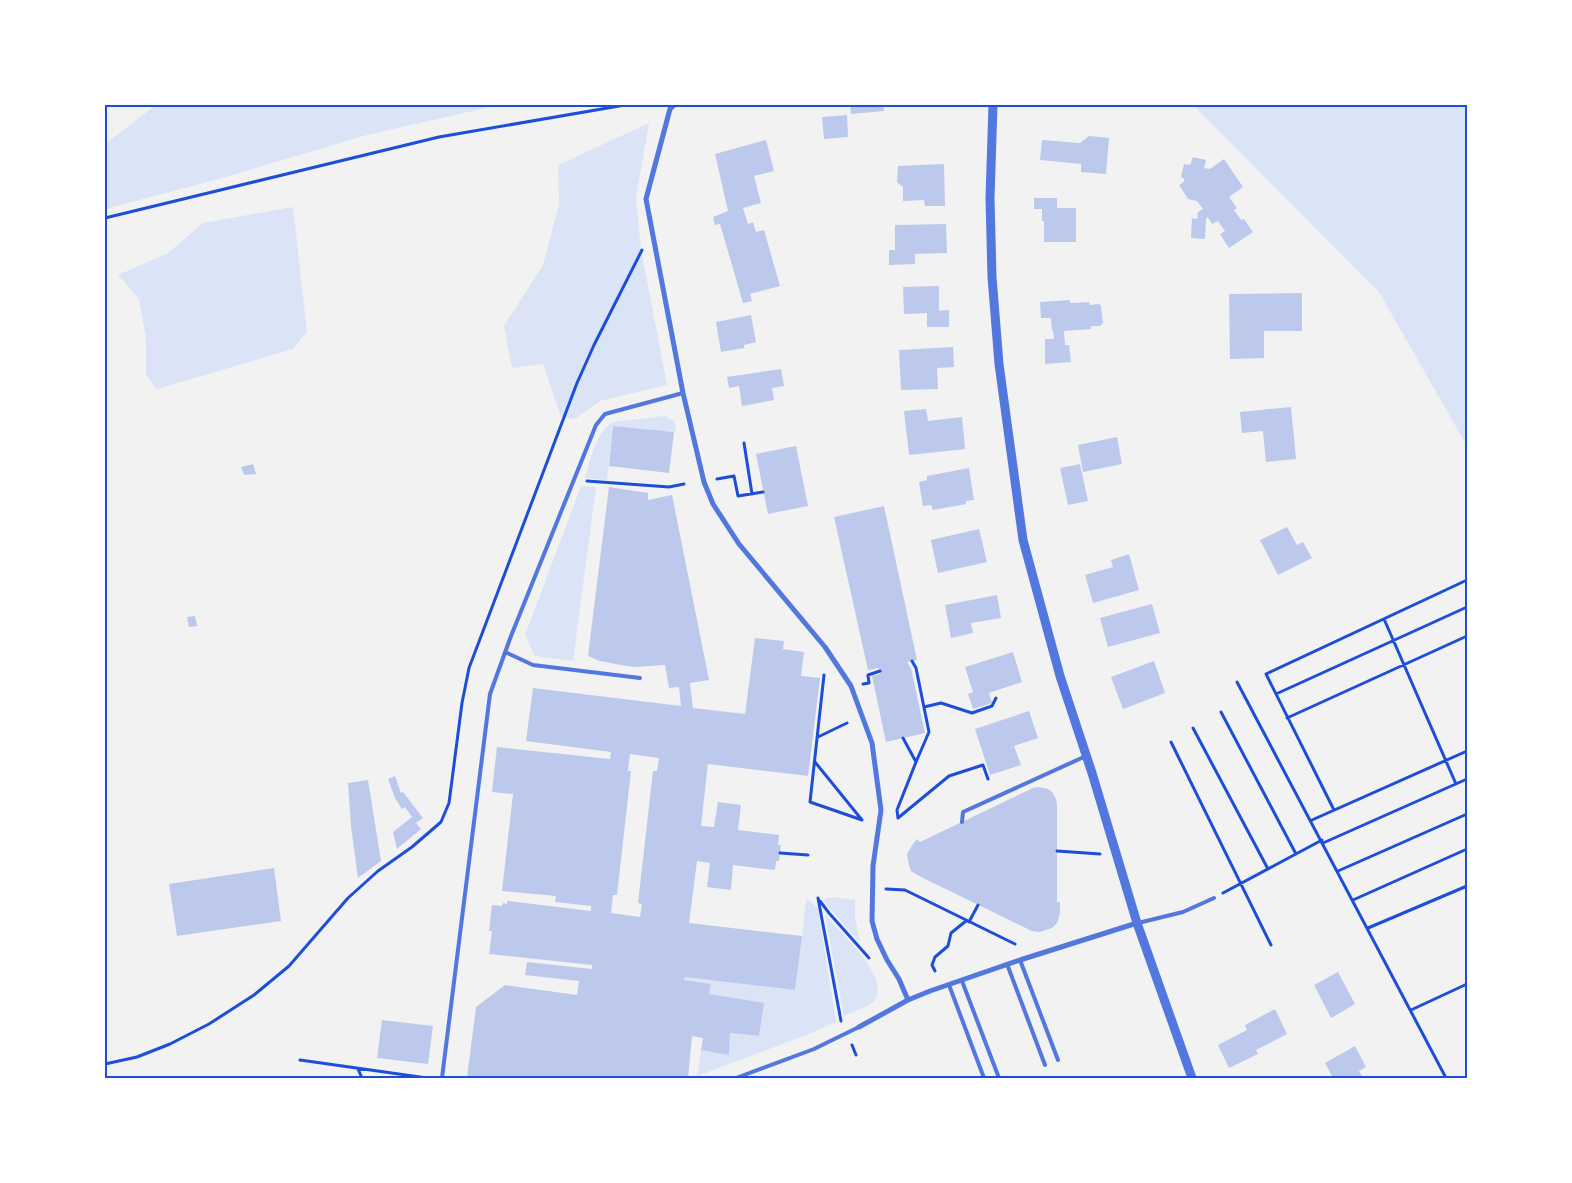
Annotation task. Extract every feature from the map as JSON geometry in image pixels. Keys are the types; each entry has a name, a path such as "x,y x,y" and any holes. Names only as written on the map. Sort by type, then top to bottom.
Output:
{"street":[{"path":"674,105 670,109 646,199 684,393 704,482 713,504 739,544 825,647 851,686 872,743 881,810 873,866 872,921 877,939 908,1000"},
{"path":"993,105 990,198 992,277 999,364 1023,540 1060,676 1137,923 1192,1078"},
{"path":"859,1027 908,1000 1007,964 1137,923"}],"lane":[{"path":"442,1078 490,694 596,424 605,414 684,393"},
{"path":"505,652 533,665 640,678"},
{"path":"962,822 963,812 1086,756"},
{"path":"1137,923 1183,912 1214,898"},
{"path":"1020,960 1058,1060"},
{"path":"1007,964 1045,1065"},
{"path":"962,981 998,1078"},
{"path":"949,985 984,1078"},
{"path":"736,1078 814,1049 859,1027"}],"path":[{"path":"105,218 439,137 625,105"},
{"path":"105,1064 137,1057 170,1044 209,1024 254,995 289,966 348,898 378,871 412,847 441,822 449,803 462,703 469,668 577,383 594,345 644,247 654,241"},
{"path":"744,443 752,494"},
{"path":"723,477 734,476 738,496 763,492"},
{"path":"596,482 669,486 684,484"},
{"path":"1334,810 1266,674 1467,580"},
{"path":"1276,694 1467,607"},
{"path":"1384,619 1456,784"},
{"path":"1287,718 1467,636"},
{"path":"912,661 916,668 929,732 897,810 898,818 949,776 983,765 988,779"},
{"path":"869,683 868,675 880,671"},
{"path":"814,762 862,820 810,802 814,762 818,738 824,675"},
{"path":"1237,682 1312,820 1446,1078"},
{"path":"924,707 941,703 972,713 992,706 996,698"},
{"path":"1221,712 1296,854"},
{"path":"818,738 847,723"},
{"path":"1193,728 1268,869"},
{"path":"903,738 916,762"},
{"path":"1170,742 1242,883 1271,945"},
{"path":"1312,820 1467,750"},
{"path":"1214,898 1322,841 1467,780"},
{"path":"1338,871 1467,814"},
{"path":"1354,900 1467,849"},
{"path":"1057,851 1100,854"},
{"path":"780,853 808,855"},
{"path":"1368,928 1467,886"},
{"path":"886,889 905,890 1015,944"},
{"path":"841,1021 818,898 870,959"},
{"path":"935,971 932,965 935,957 948,946 951,933 968,922 978,905"},
{"path":"1411,1010 1467,984"},
{"path":"851,1042 856,1055"},
{"path":"300,1060 427,1078"},
{"path":"358,1069 362,1078"}],"shaded area":[{"path":"156,105 499,105 367,135 219,179 105,209 105,144"},
{"path":"1193,105 1467,105 1467,446 1379,292"},
{"path":"649,123 636,198 641,249 667,385 600,401 575,419 561,417 543,364 512,368 504,326 543,265 559,204 558,165"},
{"path":"293,207 307,331 293,349 157,389 146,375 146,338 139,299 118,275 168,253 203,223"},
{"path":"665,416 674,421 676,431 613,426 607,480 585,478 598,440 613,422"},
{"path":"581,486 596,487 573,661 535,656 525,635"},
{"path":"835,897 855,900 855,916 860,943 823,901 826,898"},
{"path":"806,898 818,908 836,1022 697,1076 701,1050 729,1054 730,1033 759,1036 763,1004 709,994 711,984 684,980 685,977 802,936"},
{"path":"825,915 861,955 870,967 876,980 878,991 875,1000 865,1007 844,1016"}],"building":[{"path":"850,105 883,105 884,111 851,114"},
{"path":"847,115 848,137 824,139 822,117"},
{"path":"1089,136 1109,138 1106,174 1081,172 1081,164 1040,160 1042,140 1080,143"},
{"path":"766,140 774,171 754,176 761,203 743,208 748,224 753,222 756,232 764,230 780,286 750,294 752,301 743,303 720,224 715,225 713,217 728,211 715,154"},
{"path":"1193,157 1206,160 1204,168 1210,169 1224,159 1243,187 1229,197 1237,208 1234,210 1241,220 1244,219 1253,232 1229,248 1220,234 1225,231 1218,221 1212,224 1208,217 1206,219 1205,239 1191,238 1192,218 1197,219 1198,212 1203,209 1197,201 1188,199 1179,185 1184,182 1184,179 1181,177 1184,164 1190,165"},
{"path":"944,164 945,206 925,206 924,200 903,201 903,187 897,182 898,166"},
{"path":"1034,198 1057,198 1057,208 1076,208 1076,242 1044,242 1042,209 1034,209"},
{"path":"946,224 947,253 915,254 915,264 889,265 889,250 895,250 895,225"},
{"path":"939,286 939,311 949,310 949,327 927,327 927,313 904,314 903,287"},
{"path":"1302,293 1302,331 1264,331 1264,358 1230,359 1229,294"},
{"path":"1070,300 1070,303 1089,302 1090,305 1099,304 1101,306 1103,323 1100,326 1091,326 1091,329 1064,331 1065,345 1069,345 1071,362 1045,364 1045,339 1054,339 1051,318 1041,318 1040,302"},
{"path":"751,315 756,342 744,345 744,348 721,352 716,322"},
{"path":"953,347 954,367 937,368 938,389 901,390 899,350"},
{"path":"781,369 784,386 772,388 774,400 742,406 739,386 729,388 727,377"},
{"path":"1291,407 1296,459 1266,462 1263,431 1242,433 1240,412"},
{"path":"926,409 928,421 962,417 965,449 909,455 904,411"},
{"path":"613,426 674,432 669,473 609,466"},
{"path":"1117,437 1122,464 1083,472 1078,445"},
{"path":"796,446 808,506 768,514 756,454"},
{"path":"253,464 256,474 244,475 241,467"},
{"path":"1080,464 1088,501 1068,505 1060,468"},
{"path":"969,468 974,500 966,501 966,504 933,510 931,505 923,506 919,482 927,480 927,476"},
{"path":"609,487 648,493 648,500 672,495 709,680 690,683 693,708 745,714 755,638 784,641 783,649 804,652 801,676 820,678 808,776 708,764 701,826 714,827 718,802 741,805 738,830 779,835 778,845 781,845 779,861 776,861 775,870 733,865 731,890 707,887 710,863 697,861 689,923 802,936 795,990 685,977 684,980 711,984 709,994 764,1003 759,1036 730,1033 729,1055 701,1050 703,1038 692,1036 688,1078 467,1078 476,1007 505,985 577,995 579,981 525,975 527,962 592,969 592,965 489,954 492,931 489,931 492,905 502,906 503,903 507,904 507,901 591,911 591,906 555,902 556,896 502,891 513,794 492,792 497,747 610,759 611,752 526,741 533,688 681,706 679,687 669,688 665,665 635,667 600,661 588,656","holes":["630,754 659,758 657,771 653,771 638,903 642,904 640,917 611,913 613,895 617,895 631,771 628,771"]},
{"path":"884,506 917,660 907,662 911,668 925,733 886,742 872,676 880,674 879,668 868,670 834,517"},
{"path":"1287,527 1297,545 1303,542 1312,558 1278,575 1260,540"},
{"path":"979,529 987,562 938,573 931,540"},
{"path":"1129,554 1139,590 1093,603 1085,575 1113,567 1111,560"},
{"path":"997,595 1001,618 971,623 973,633 951,638 945,605"},
{"path":"1152,604 1160,633 1108,647 1100,618"},
{"path":"195,616 197,626 189,627 187,617"},
{"path":"1013,652 1022,682 989,693 992,703 973,709 968,694 973,692 965,667"},
{"path":"1154,661 1165,693 1123,709 1111,677"},
{"path":"1029,711 1038,738 1014,746 1021,765 990,775 975,729"},
{"path":"395,776 401,793 403,792 423,818 416,823 421,829 397,849 393,832 412,817 405,807 402,809 395,798 388,779"},
{"path":"368,780 381,861 358,878 351,826 348,783"},
{"path":"1038,787 1052,792 1057,804 1057,902 1060,902 1060,913 1057,923 1052,928 1040,932 1032,931 911,871 907,854 917,839 920,842"},
{"path":"274,868 281,921 177,936 169,884"},
{"path":"1338,972 1355,1004 1331,1018 1314,985"},
{"path":"1275,1009 1287,1034 1256,1050 1258,1054 1229,1068 1218,1045 1247,1030 1245,1025"},
{"path":"382,1020 433,1026 428,1064 377,1058"},
{"path":"1355,1046 1366,1067 1359,1071 1363,1078 1333,1078 1325,1063"}]}
